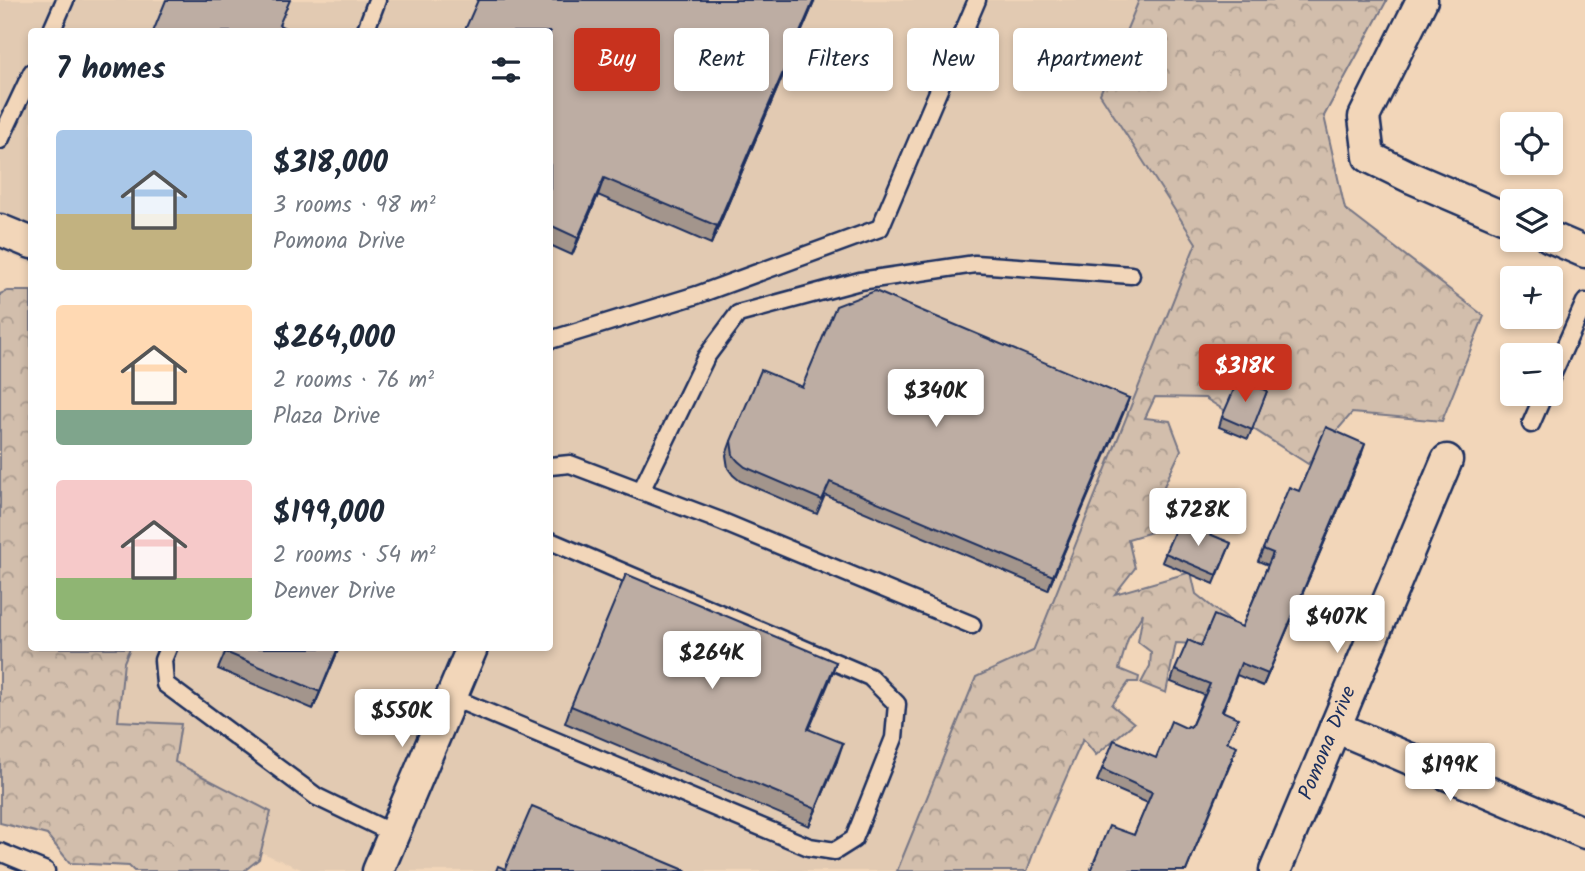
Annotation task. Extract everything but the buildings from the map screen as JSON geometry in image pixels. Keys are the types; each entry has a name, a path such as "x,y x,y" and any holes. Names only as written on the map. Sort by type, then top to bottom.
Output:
{"street":[{"path":"1423,0 1364,117 1368,157 1500,216"},
{"path":"0,230 28,241"},
{"path":"1563,243 1585,252"},
{"name":"Pomona Drive","path":"1275,871 1447,460"},
{"path":"378,871 471,651"},
{"path":"1335,727 1585,833"}],"lane":[{"path":"53,28 65,0"},
{"path":"366,28 377,0"},
{"path":"553,339 697,295 880,228 977,0"},
{"path":"0,140 28,80"},
{"path":"640,491 706,357 738,314 860,281 975,264 1131,275"},
{"path":"1563,351 1585,302"},
{"path":"1531,424 1539,406"},
{"path":"553,466 570,464 718,520 972,625"},
{"path":"451,697 809,847 835,851 854,839 894,738 897,704 870,677 553,542"},
{"path":"167,651 163,660 165,684 317,797 394,834"},
{"path":"0,852 46,871"}],"shaded area":[{"path":"0,0 1139,0 1127,28 1013,28 1013,91 1101,91 1100,94 1196,243 1033,651 976,677 897,871 301,871 65,770 113,651 553,651 553,28 28,28 28,263 0,250"}],"green space":[{"path":"1139,0 1387,0 1324,116 1345,209 1484,316 1442,421 1352,413 1308,464 1205,398 1155,397 1145,418 1170,421 1181,450 1164,486 1171,500 1159,530 1128,539 1135,568 1115,594 1191,572 1196,594 1231,622 1212,645 1176,643 1166,693 1141,683 1150,666 1151,652 1138,642 1143,613 1128,639 1119,669 1139,677 1138,682 1129,682 1112,705 1134,723 1096,755 1083,739 1027,871 897,871 976,677 1033,651 1196,243 1100,94 1101,91 1167,91 1167,28 1127,28"},
{"path":"7,291 28,291 28,651 129,651 124,662 118,721 181,724 175,762 271,812 259,859 244,871 134,871 129,866 70,863 47,835 0,823 0,294"}]}
